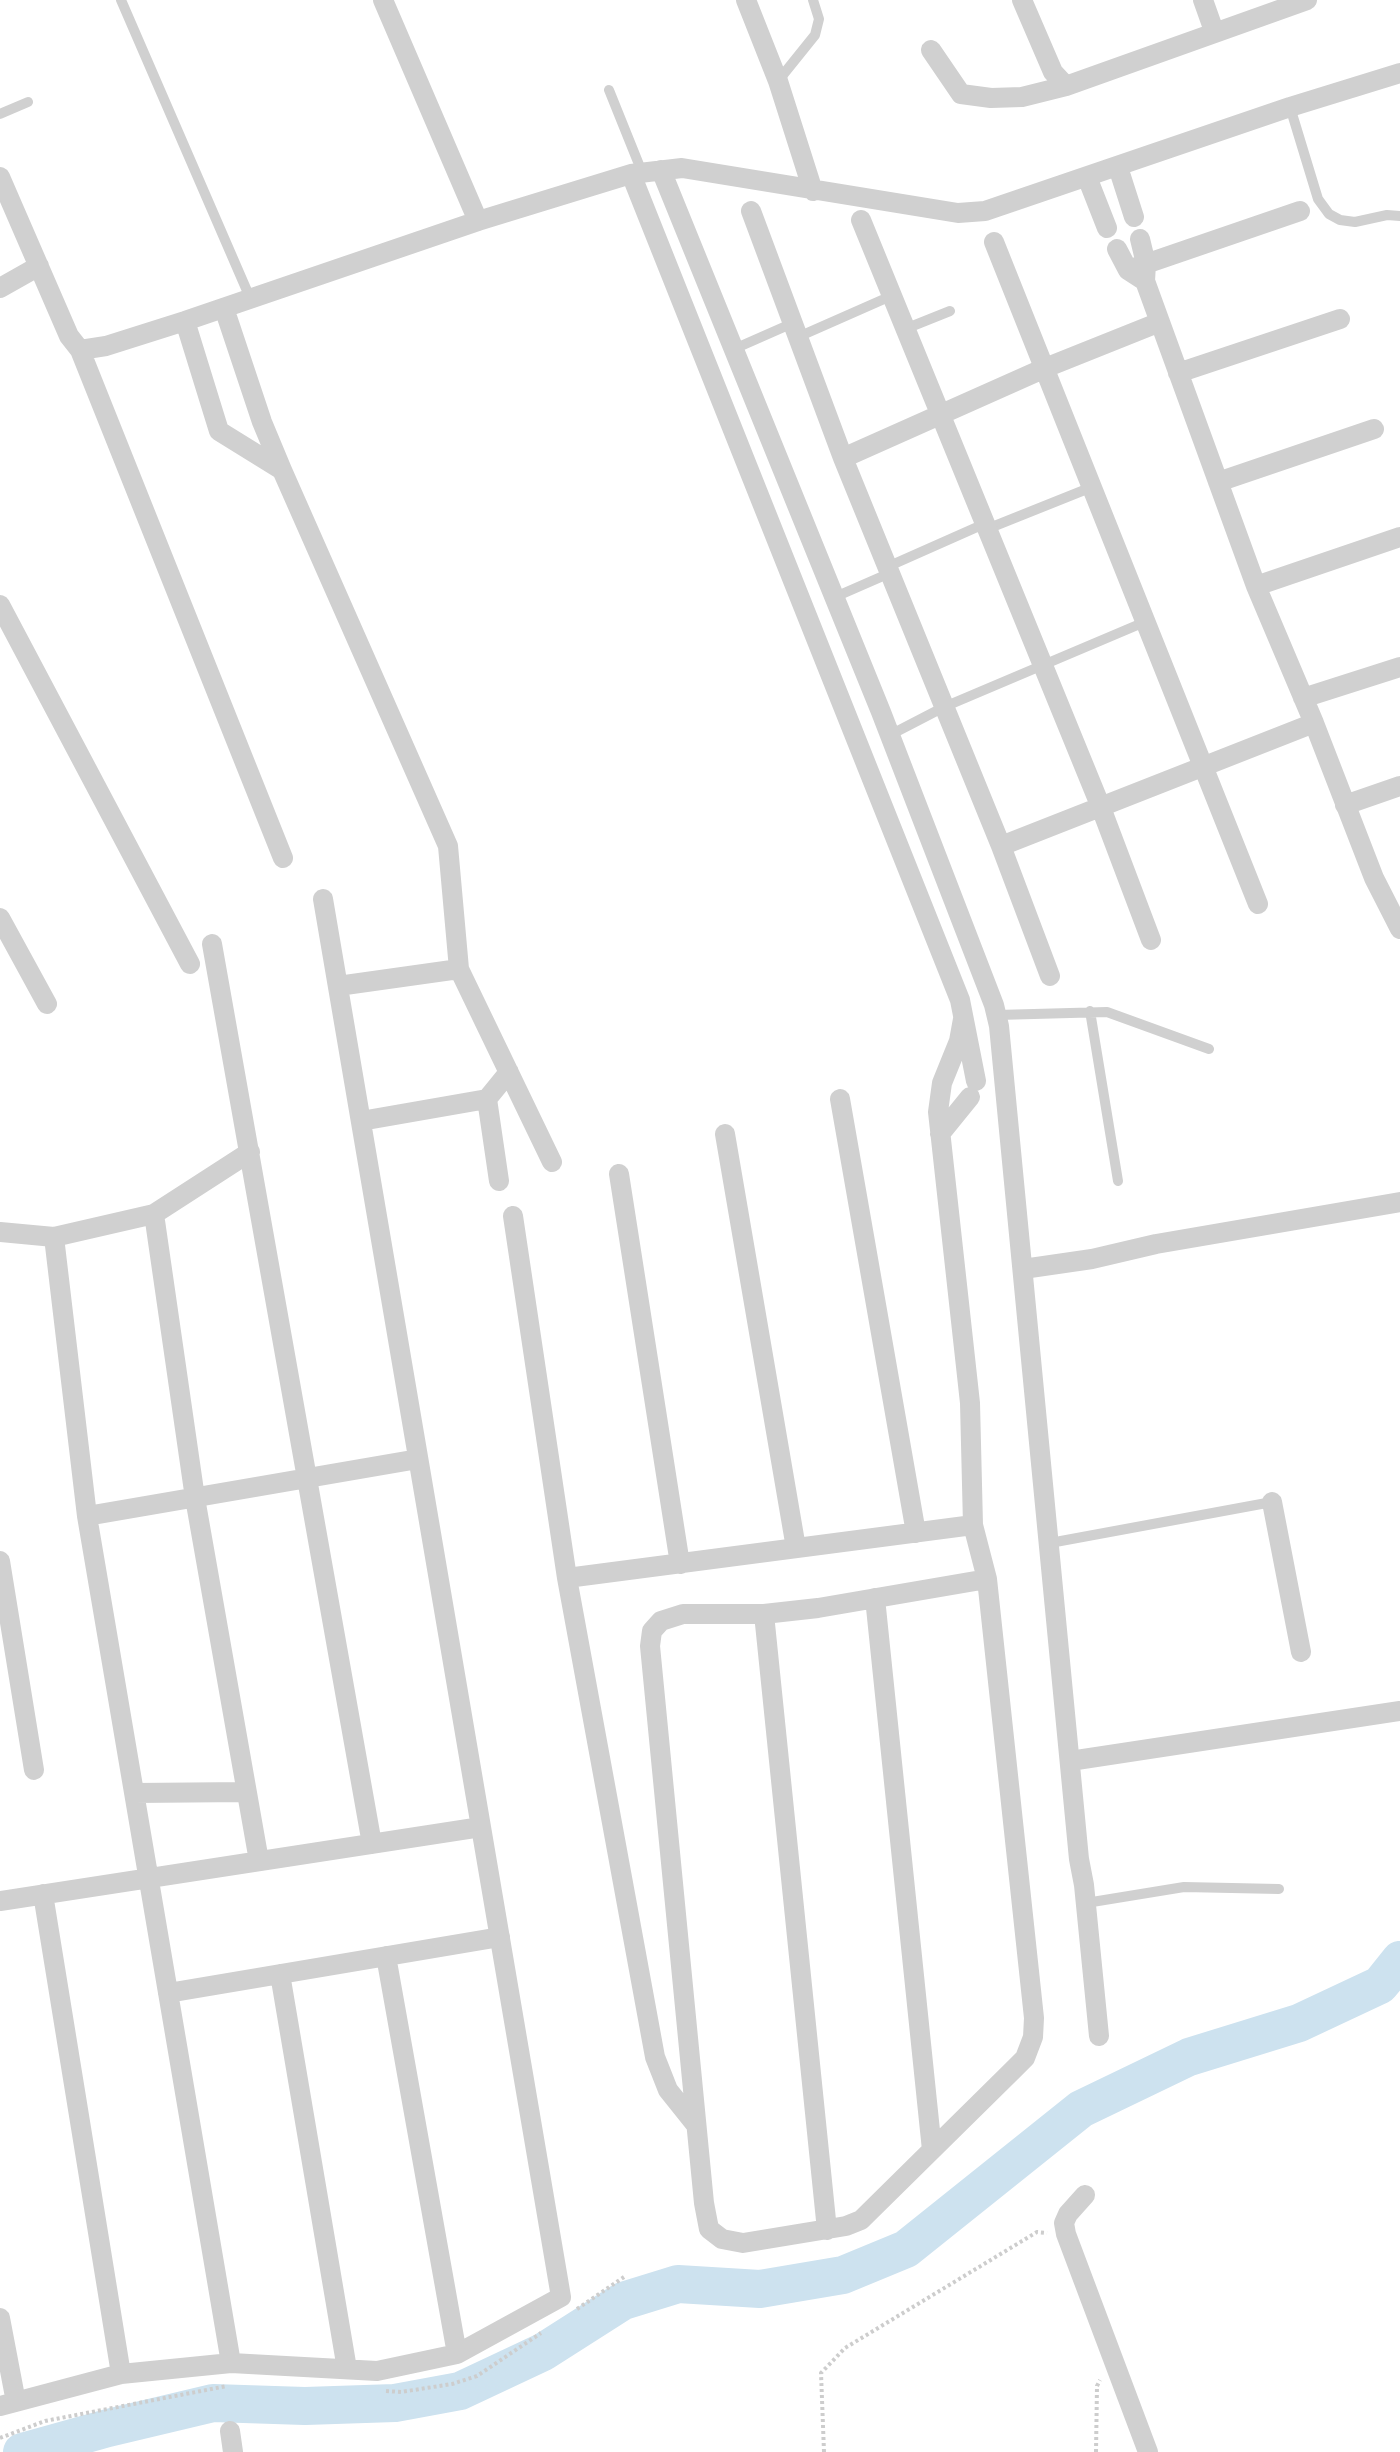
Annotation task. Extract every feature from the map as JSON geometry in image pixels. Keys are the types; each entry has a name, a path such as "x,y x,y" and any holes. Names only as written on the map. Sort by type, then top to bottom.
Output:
{"street":[{"path":"383,0 478,221"},
{"path":"746,0 778,81 813,191"},
{"path":"1022,0 1053,72 1065,86"},
{"path":"1203,0 1214,31"},
{"path":"931,50 954,88 961,94 990,98 1022,98 1065,86 1294,2"},
{"path":"80,350 106,346 251,300 478,221 645,172 682,168 813,191 967,213 985,211 1290,107 1400,73"},
{"path":"1118,167 1134,217"},
{"path":"645,172 734,349 890,735 997,1015 1099,2036"},
{"path":"645,172 960,1000 973,1089 940,1134"},
{"path":"0,177 69,336 80,350 284,858"},
{"path":"1087,177 1107,228"},
{"path":"751,211 843,458 1001,846 1050,976"},
{"path":"1140,271 1300,211"},
{"path":"861,220 1100,805 1151,940"},
{"path":"1140,239 1140,271 1256,586 1314,723 1374,878 1395,908 1400,929"},
{"path":"994,242 1205,765 1258,904"},
{"path":"1117,249 1140,271"},
{"path":"0,288 39,266"},
{"path":"224,308 262,422 448,846 459,969 552,1162"},
{"path":"1178,373 1340,319"},
{"path":"184,321 219,431 282,470"},
{"path":"843,458 1045,368 1160,322"},
{"path":"1218,482 1374,429"},
{"path":"1256,586 1400,537"},
{"path":"0,605 190,964"},
{"path":"1303,698 1400,667"},
{"path":"1001,846 1100,805 1314,723"},
{"path":"1345,805 1400,786"},
{"path":"0,2318 8,2404 121,2374 231,2363 377,2371 457,2354 561,2297 323,899"},
{"path":"1,923 47,1004"},
{"path":"212,944 309,1478 372,1844"},
{"path":"338,986 459,969"},
{"path":"963,1019 958,1041 942,1083 938,1112 970,1403 974,1525 987,1579 1034,2018 1033,2037 1025,2058 861,2220 827,2230 742,2243 722,2239 709,2229 696,2125 650,1646 652,1631 661,1621 684,1614 764,1614 818,1608 987,1579"},
{"path":"361,1121 487,1100 508,1072"},
{"path":"487,1100 499,1181"},
{"path":"840,1100 916,1533"},
{"path":"725,1134 796,1548"},
{"path":"0,1232 54,1237 154,1214 250,1152"},
{"path":"619,1174 680,1564"},
{"path":"1023,1269 1092,1259 1156,1244 1400,1202"},
{"path":"154,1214 195,1498 259,1861"},
{"path":"513,1216 567,1578 655,2057 668,2090 696,2125"},
{"path":"54,1237 87,1516 231,2363"},
{"path":"87,1516 418,1458"},
{"path":"1272,1502 1302,1652"},
{"path":"567,1578 974,1525"},
{"path":"0,1561 34,1770"},
{"path":"875,1598 932,2150"},
{"path":"764,1614 827,2230"},
{"path":"1070,1761 1400,1711"},
{"path":"134,1793 247,1792"},
{"path":"0,1901 481,1827"},
{"path":"43,1894 121,2374"},
{"path":"168,1993 500,1937"},
{"path":"386,1956 457,2354"},
{"path":"280,1974 347,2369"},
{"path":"1084,2195 1068,2214 1064,2223 1066,2234 1148,2452"},
{"path":"230,2432 233,2452"}],"lane":[{"path":"121,0 251,300"},
{"path":"778,81 815,35 819,19 813,0"},
{"path":"609,90 645,172"},
{"path":"0,114 28,102"},
{"path":"1290,107 1318,200 1329,214 1340,220 1355,222 1387,215 1400,216"},
{"path":"734,349 891,296"},
{"path":"905,330 950,311"},
{"path":"835,597 888,570 985,527 1092,487"},
{"path":"890,735 944,707 1147,621"},
{"path":"997,1015 1090,1011 1125,1018 1209,1048"},
{"path":"1090,1011 1118,1181"},
{"path":"1050,1543 1272,1502"},
{"path":"1086,1904 1184,1887 1279,1888"}],"path":[{"path":"824,2452 821,2373 845,2348 1037,2232 1066,2234"},
{"path":"1096,2452 1097,2386 1112,2355"}],"waterway":[{"path":"22,2452 108,2428 213,2403 305,2406 395,2403 460,2391 543,2352 623,2301 678,2284 760,2289 843,2275 906,2249 1081,2109 1189,2057 1299,2023 1380,1985 1400,1960"}]}
